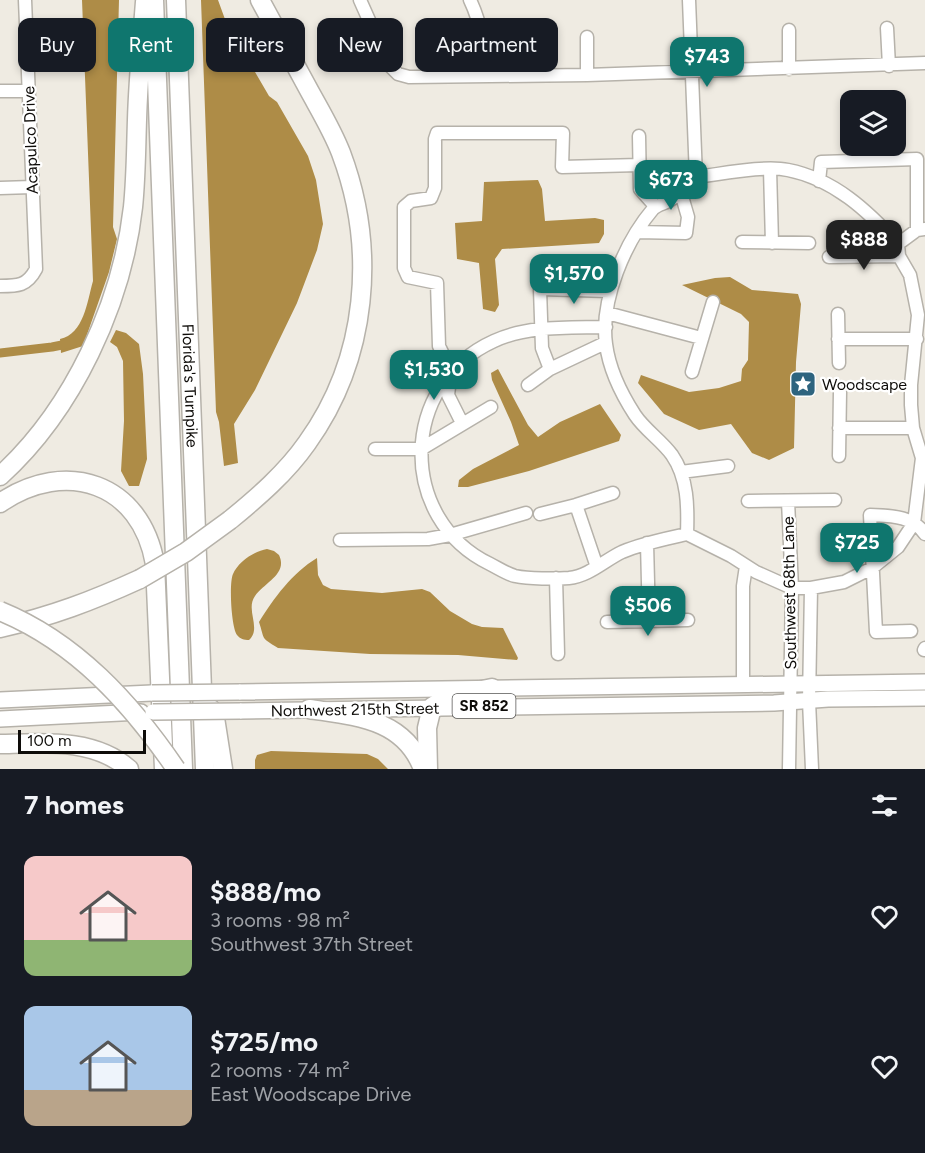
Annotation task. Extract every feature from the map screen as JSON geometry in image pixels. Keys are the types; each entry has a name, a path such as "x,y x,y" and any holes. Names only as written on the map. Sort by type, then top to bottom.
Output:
{"highway":[{"path":"0,476 37,437 67,394 108,314 120,271 132,208 145,0"},
{"name":"Florida's Turnpike","path":"154,0 183,769"},
{"name":"Florida's Turnpike","path":"176,0 205,769"},
{"path":"0,628 55,614 92,601 140,579 186,552 230,520 265,490 307,444 330,408 347,369 353,349 362,291 362,249 352,189 341,153 327,124 260,0"},
{"path":"0,466 25,440 79,371"},
{"path":"0,503 35,484 71,480 93,485 110,493 132,511 140,521 150,542 155,564 164,769"},
{"path":"0,611 15,617 54,641 92,669 119,695 147,728 176,769"},
{"path":"428,769 427,728 432,707 448,697 492,688"},
{"path":"202,690 215,718 223,769"},
{"path":"309,709 355,716 382,725 408,743 423,769"},
{"path":"0,744 43,743 85,747 107,755 129,769"}],"main road":[{"name":"Northwest 215th Street","path":"0,719 153,712 789,702 809,693 925,682"},
{"name":"Northwest 215th Street","path":"0,700 152,693 742,685 790,685 828,699 925,698"}],"street":[{"name":"Acapulco Drive","path":"0,286 17,286 31,280 36,269 25,0"},
{"path":"360,0 389,65 398,74 409,77 587,75 925,63"},
{"path":"470,0 477,14 483,36 484,76"},
{"path":"689,0 696,177"},
{"path":"887,28 889,66"},
{"path":"789,30 789,69"},
{"path":"587,37 587,75"},
{"path":"0,92 28,91"},
{"path":"462,423 448,395 451,371 439,346 436,283 408,277 404,268 404,207 411,201 431,198 435,188 437,133 563,133 562,167 639,165"},
{"path":"639,136 640,189 656,207"},
{"path":"819,181 821,162 917,159 921,230 899,250 829,257"},
{"path":"770,169 771,243"},
{"path":"606,327 541,330 495,340 451,371 440,384 424,422 421,449 429,500 450,535 473,556 514,576 572,578 597,567 618,554 647,543 687,534 792,588 810,588 844,582 872,568 898,547 914,523 922,458 913,428 911,385 918,315 910,276 899,250 862,207 841,191 788,170 770,169 696,177 681,193 656,207 637,232 609,291 606,343 625,399 637,418 672,456 681,472 688,507 687,534"},
{"path":"0,188 32,187"},
{"path":"637,232 686,233 688,217 681,193"},
{"path":"742,242 810,243"},
{"path":"550,369 542,348 540,289 609,291"},
{"path":"692,372 713,302"},
{"path":"607,313 701,338"},
{"path":"838,314 839,363"},
{"path":"838,339 917,339"},
{"path":"528,385 550,369 606,343"},
{"path":"839,456 840,392"},
{"path":"375,449 421,449 492,407"},
{"path":"839,428 913,428"},
{"path":"681,472 728,466"},
{"path":"540,514 613,493"},
{"path":"748,501 835,500"},
{"name":"Southwest 68th Lane","path":"788,501 792,588 789,769"},
{"path":"576,505 597,567"},
{"path":"340,540 428,539 526,513"},
{"path":"911,631 876,632 870,515 901,517 914,523 925,534"},
{"path":"647,543 649,621"},
{"path":"742,685 743,586 746,566"},
{"path":"555,578 558,654"},
{"name":"Southwest 68th Lane","path":"810,588 809,693 812,769"},
{"path":"607,622 688,620"}],"shaded area":[{"path":"82,0 119,0 119,18 108,18 108,72 117,72 113,227 117,239 109,272 83,346 61,353 60,339 68,336 79,324 93,281 85,72 96,72 96,18 83,18"},
{"path":"201,0 218,0 225,18 206,18 206,72 255,72 269,96 277,102 308,156 316,180 323,224 317,250 297,303 255,390 234,424 238,463 224,466 216,412"},
{"path":"538,180 542,189 545,221 595,218 604,220 604,234 599,243 502,249 495,259 499,305 495,312 483,309 479,263 457,259 455,223 482,221 484,182"},
{"path":"730,277 752,290 798,294 801,304 796,362 794,448 769,460 752,453 731,424 699,430 664,414 638,383 641,375 689,392 719,388 741,381 742,369 748,360 749,322 741,314 682,285"},
{"path":"116,330 126,333 139,344 143,374 147,459 139,486 129,486 121,471 124,421 123,361 117,347 110,342"},
{"path":"498,369 528,425 538,437 560,422 600,404 621,435 619,441 529,471 468,487 458,487 459,480 473,469 519,445 492,380 491,373"},
{"path":"267,549 279,555 280,567 278,573 252,601 253,635 249,640 244,639 237,635 233,623 231,586 233,574 247,558"},
{"path":"317,558 318,575 323,585 331,589 382,593 422,589 430,592 450,611 472,624 503,628 517,660 458,655 370,654 278,648 264,638 259,622 284,587"},
{"path":"271,751 367,754 378,759 388,769 255,769 257,755"}],"waterway":[{"path":"0,353 72,343"}],"place":[{"name":"Woodscape","path":"803,384"}]}
